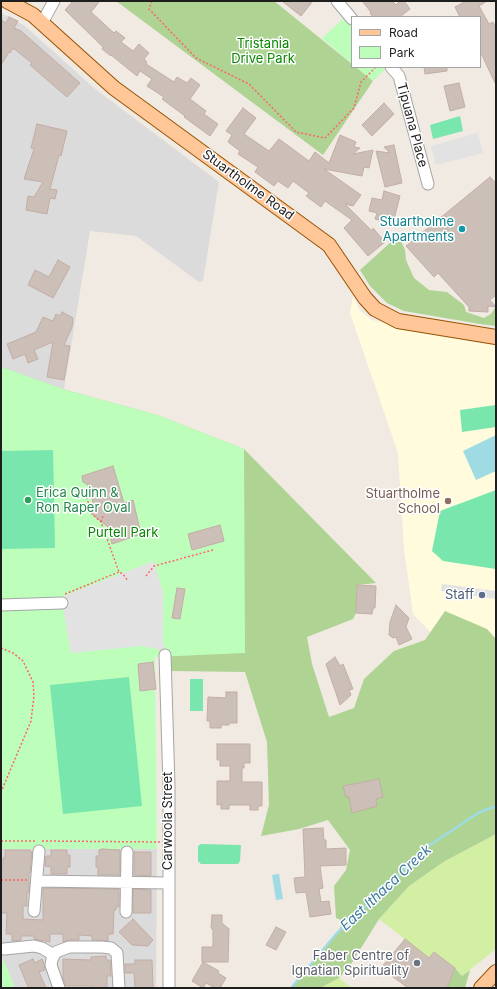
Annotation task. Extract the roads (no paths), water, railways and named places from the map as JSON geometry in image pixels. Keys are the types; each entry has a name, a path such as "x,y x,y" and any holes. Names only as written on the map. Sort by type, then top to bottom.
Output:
{"main road":[{"name":"Stuartholme Road","path":"7,1 28,12 42,23 114,88 329,244 365,298 375,309 398,321 496,337"},
{"path":"482,988 496,972"}],"street":[{"path":"42,23 54,1"},
{"path":"337,1 351,18"},
{"name":"Tipuana Place","path":"392,68 399,76 428,184"},
{"path":"1,605 60,599"},
{"name":"Carwoola Street","path":"165,655 169,786 169,988"},
{"path":"34,911 39,851"},
{"path":"126,912 127,852"},
{"path":"37,880 168,883"},
{"path":"4,949 34,946 42,948 54,955"},
{"path":"59,988 51,965 54,955 62,949 70,947 111,948 117,954 119,988"}],"water":[{"path":"496,435 496,471 476,480 463,451"},
{"path":"279,874 283,899 276,900 272,875"}],"waterway":[{"name":"East Ithaca Creek","path":"291,988 337,933 389,885 424,849 478,813 496,806"}],"place":[{"name":"Stuartholme Apartments","path":"462,229"},
{"name":"Erica Quinn & Ron Raper Oval","path":"28,500"},
{"name":"Stuartholme School","path":"448,501"},
{"name":"Staff","path":"482,595"},
{"name":"Faber Centre of Ignatian Spirituality","path":"417,963"}],"park label":[{"name":"Tristania Drive Park","path":"263,52"},
{"name":"Purtell Park","path":"123,533"}]}
